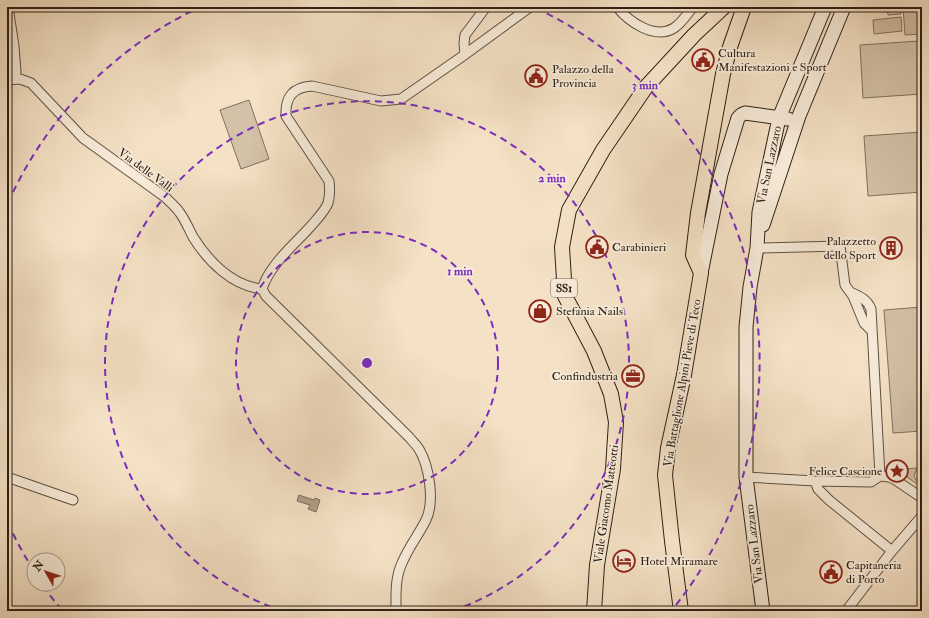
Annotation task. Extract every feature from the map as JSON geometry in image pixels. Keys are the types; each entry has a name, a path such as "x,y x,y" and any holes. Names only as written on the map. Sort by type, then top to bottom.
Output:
{"main road":[{"name":"Viale Giacomo Matteotti","path":"594,611 597,565 613,469 616,422 611,394 594,351 565,296 562,248 569,210 603,150 646,87 689,40 724,7"},
{"name":"Via Battaglione Alpini Pieve di Teco","path":"681,611 672,541 666,475 669,448 684,375 701,273 698,213 720,87 730,47 742,9"}],"street":[{"path":"8,7 16,72"},
{"path":"466,54 464,43 465,35 486,7"},
{"path":"396,611 395,585 401,564 426,520 430,509 431,497 426,464 419,448 409,437 286,317 266,296 262,289 265,281 283,255 319,217 328,204 330,192 329,181 286,116 286,107 289,98 296,90 303,87 312,86 380,101 395,101 401,99 530,7"},
{"path":"617,7 621,12 643,27 657,32 669,31 676,27 693,7"},
{"path":"800,116 790,119 779,118 825,7"},
{"name":"Via San Lazzaro","path":"757,248 800,116 844,7"},
{"name":"Via delle Valli","path":"7,80 20,79 31,83 83,138 165,197 180,213 210,261 234,280 256,289 262,289"},
{"name":"Via San Lazzaro","path":"699,253 724,162 738,118 745,113 779,118 759,212 757,248 750,287 746,327 746,477 763,611"},
{"path":"757,248 840,246 845,285 850,292 860,296 869,304 871,309 880,476"},
{"path":"746,477 815,481 871,482 880,476 894,479 922,498"},
{"path":"7,477 73,500"},
{"path":"815,481 818,489 829,500 892,551"},
{"path":"846,611 892,551 922,516"}],"shaded area":[{"path":"887,7 900,7 901,14 888,15"},
{"path":"903,7 922,7 922,34 905,35"},
{"path":"901,17 902,31 874,34 873,20"},
{"path":"919,41 922,94 863,98 860,45"},
{"path":"249,100 269,159 241,169 220,110"},
{"path":"922,132 922,192 868,196 864,136"},
{"path":"922,307 922,431 893,433 884,310"},
{"path":"906,464 906,469 917,468 914,476 917,481 922,483 922,488 899,471 899,466"},
{"path":"299,495 314,500 315,498 320,500 316,512 308,509 310,505 297,501"}],"place":[{"name":"Cultura Manifestazioni e Sport","path":"703,60"},
{"name":"Palazzo della Provincia","path":"536,76"},
{"name":"Carabinieri","path":"597,247"},
{"name":"Palazzetto dello Sport","path":"891,248"},
{"name":"Stefania Nails","path":"540,311"},
{"name":"Confindustria","path":"633,376"},
{"name":"Felice Cascione","path":"897,471"},
{"name":"Hotel Miramare","path":"624,561"},
{"name":"Capitaneria di Porto","path":"831,572"}]}
